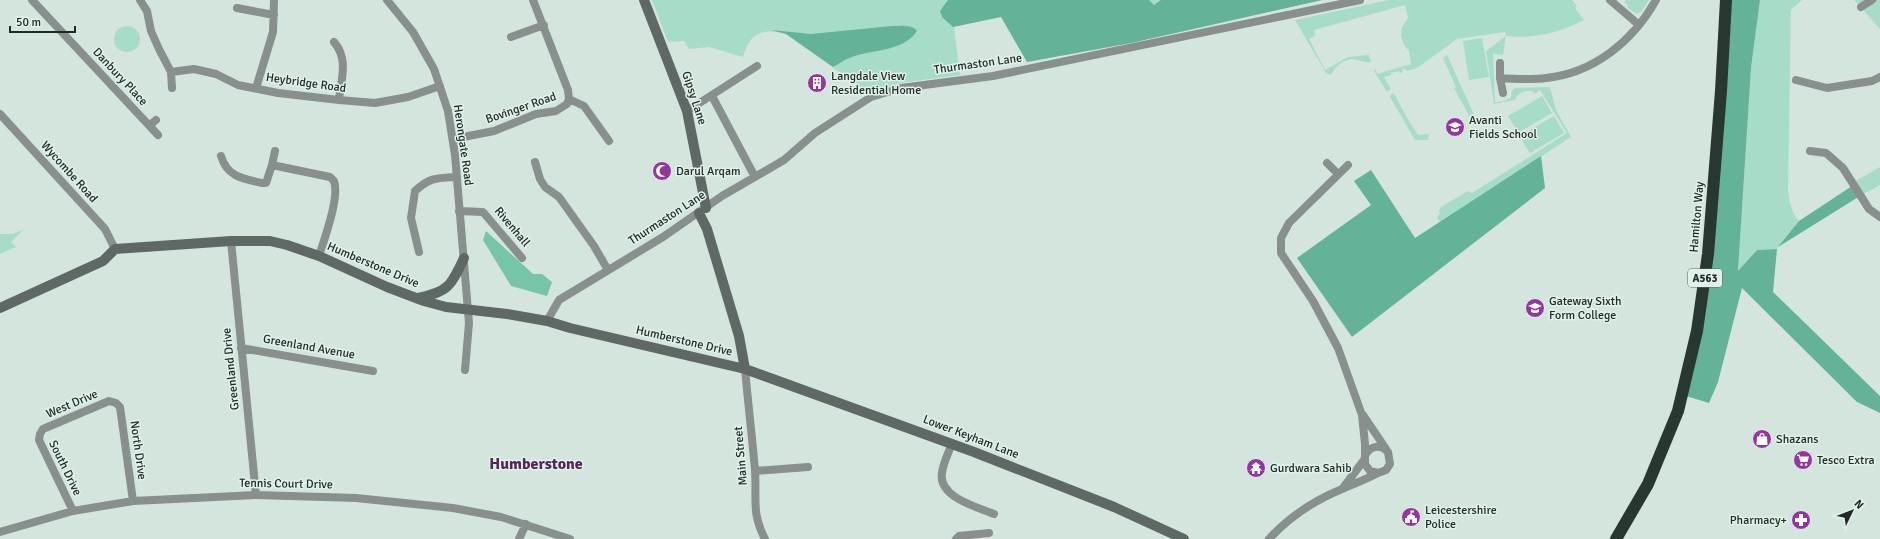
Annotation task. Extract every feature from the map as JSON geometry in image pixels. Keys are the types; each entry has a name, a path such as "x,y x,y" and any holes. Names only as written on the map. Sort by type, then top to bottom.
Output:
{"highway":[{"name":"Hamilton Way","path":"1616,539 1648,484 1678,411 1697,331 1709,247 1721,91 1726,0"}],"street":[{"name":"Danbury Place","path":"32,0 153,123 158,135"},
{"path":"140,0 147,11 151,31 171,72 172,88"},
{"path":"256,88 273,32 274,0"},
{"name":"Herongate Road","path":"387,0 413,32 434,68 448,111 457,177 469,323 465,370"},
{"name":"Bovinger Road","path":"453,139 494,131 536,114 556,110 567,104 569,99 568,90 533,0"},
{"name":"Gipsy Lane","path":"644,0 687,112 707,229 738,336 745,369"},
{"name":"Thurmaston Lane","path":"547,321 559,300 703,211 722,196 784,160 814,133 871,98 900,88 993,76 1360,0"},
{"path":"1610,0 1639,25"},
{"path":"1500,78 1545,78 1575,72 1611,53 1622,44 1639,25 1656,0"},
{"path":"1861,7 1872,0"},
{"path":"237,8 274,15"},
{"path":"511,37 544,25"},
{"path":"334,42 339,48 344,60 339,100"},
{"path":"1500,63 1500,78 1503,93"},
{"path":"687,112 757,66"},
{"name":"Heybridge Road","path":"171,72 194,69 216,74 238,85 339,100 375,103 408,97 440,86"},
{"path":"1796,80 1827,88 1872,81 1880,77"},
{"path":"712,96 755,177"},
{"name":"Bovinger Road","path":"569,99 584,106 609,142"},
{"name":"Wycombe Road","path":"0,114 105,229 114,249"},
{"path":"221,156 230,172 238,178 262,183 268,180 275,151"},
{"path":"1810,151 1826,153 1843,168 1869,209 1880,217"},
{"path":"535,162 540,178 545,187 559,197 563,202 594,246 608,270"},
{"path":"1327,163 1338,174"},
{"path":"272,165 330,177 334,181 336,193 328,230 319,256"},
{"path":"1269,539 1290,518 1303,509 1342,488 1359,483 1386,470 1390,464 1390,456 1386,449 1362,415 1338,348 1330,332 1313,301 1283,256 1280,244 1282,234 1289,223 1348,165"},
{"path":"419,252 411,218 415,191 428,180 457,177"},
{"name":"Rivenhall","path":"459,211 483,212 522,258"},
{"name":"Humberstone Drive","path":"114,249 231,241 270,242 287,245 319,256 387,287 446,307 507,314 547,321 570,328 745,369"},
{"name":"Greenland Drive","path":"231,241 256,495"},
{"path":"0,308 102,261 114,249"},
{"path":"416,298 437,294 449,286 464,258"},
{"name":"Greenland Avenue","path":"241,348 373,371"},
{"name":"Lower Keyham Lane","path":"745,369 952,443 1109,505 1184,539"},
{"name":"Main Street","path":"745,369 755,471 755,514 765,539"},
{"name":"West Drive","path":"40,434 43,429 109,401 116,402"},
{"name":"North Drive","path":"116,402 120,407 133,501"},
{"path":"1362,415 1364,458 1367,468 1370,471 1378,473"},
{"name":"South Drive","path":"40,434 39,440 73,511"},
{"path":"952,443 941,473 947,489 952,495 963,502 994,514"},
{"path":"1342,488 1370,449 1378,446 1386,449"},
{"path":"755,471 808,467"},
{"name":"Tennis Court Drive","path":"0,532 73,511 133,501 256,495 356,498 408,502 501,517 570,539"},
{"path":"519,539 526,524"},
{"path":"956,539 959,536 989,533"}],"shaded area":[{"path":"652,0 1322,0 1131,43 1027,62 1003,16 954,27 960,75 900,83 869,93 786,34 778,32 764,32 758,34 749,42 743,57 709,47 689,49 684,41 668,42"},
{"path":"948,0 1149,0 1154,5 1161,0 1322,0 1131,43 1027,62 1001,17 953,27 942,17 940,11"},
{"path":"1389,0 1572,0 1577,6 1575,8 1584,20 1556,32 1536,36 1506,36 1505,32 1457,39 1417,68 1406,71 1406,69 1402,70 1403,72 1400,73 1399,71 1391,73 1391,75 1384,77 1391,89 1387,92 1374,71 1376,69 1377,74 1411,64 1409,51 1404,45 1401,36 1402,27 1408,18 1405,5 1314,30 1315,36 1309,39 1325,70 1348,57 1369,55 1371,62 1354,59 1349,60 1339,65 1331,75 1326,73 1295,20"},
{"path":"1626,0 1649,0 1642,11 1637,14 1628,8 1627,4 1624,3"},
{"path":"1726,0 1760,0 1751,68 1738,271 1757,250 1777,249 1773,292 1880,396 1880,413 1857,402 1742,288 1718,382 1709,403 1686,396 1710,228"},
{"path":"1760,0 1802,0 1791,10 1788,189 1792,210 1799,221 1777,249 1757,250 1738,272 1751,68"},
{"path":"1854,0 1880,0 1880,29"},
{"path":"127,26 136,30 140,39 136,48 127,52 118,48 114,39 118,30"},
{"path":"892,26 909,26 917,31 904,43 887,49 860,54 844,60 833,67 786,34 771,30 811,34"},
{"path":"1506,36 1503,55 1493,54 1495,102 1504,101 1511,98 1512,90 1515,88 1550,87 1556,110 1571,137 1440,222 1437,217 1440,213 1439,211 1441,207 1468,191 1472,193 1567,133 1540,90 1535,94 1532,91 1526,91 1520,94 1515,100 1494,104 1486,51"},
{"path":"1482,38 1489,77 1469,80 1463,41"},
{"path":"1447,55 1476,119 1472,121 1454,88 1456,87 1443,58"},
{"path":"1392,93 1395,95 1418,135 1429,134 1428,140 1415,140 1390,97"},
{"path":"1542,96 1552,113 1518,133 1508,116"},
{"path":"1554,116 1564,133 1530,153 1519,136"},
{"path":"1541,156 1545,188 1352,337 1297,258 1371,205 1354,181 1371,170 1415,238"},
{"path":"1880,167 1880,185 1862,195 1852,183"},
{"path":"1852,186 1860,196 1778,247 1799,221"},
{"path":"23,230 11,242 16,247 0,254 0,234 13,234"},
{"path":"486,231 533,274 542,274 552,282 547,296 511,286 483,240"}],"place":[{"name":"Langdale View Residential Home","path":"817,83"},
{"name":"Avanti Fields School","path":"1455,127"},
{"name":"Darul Arqam","path":"662,171"},
{"name":"Gateway Sixth Form College","path":"1535,308"},
{"name":"Shazans","path":"1762,439"},
{"name":"Tesco Extra","path":"1803,460"},
{"name":"Gurdwara Sahib","path":"1256,468"},
{"name":"Leicestershire Police","path":"1411,517"},
{"name":"Pharmacy+","path":"1801,520"}],"district":[{"name":"Humberstone","path":"536,464"}]}
